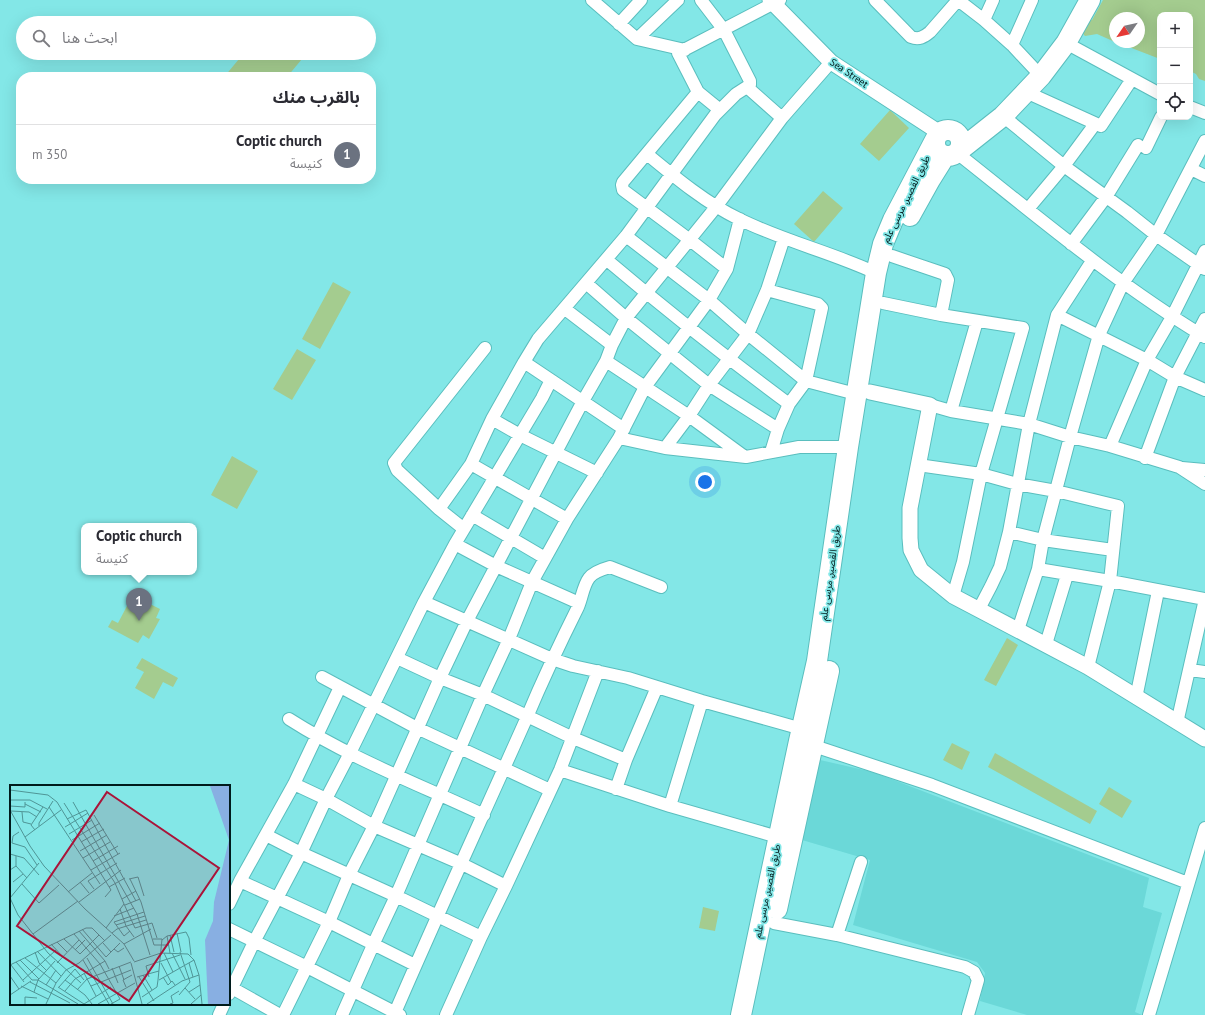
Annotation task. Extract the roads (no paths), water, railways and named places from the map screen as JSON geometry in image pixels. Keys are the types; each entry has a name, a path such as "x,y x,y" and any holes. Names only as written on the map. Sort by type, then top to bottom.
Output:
{"main road":[{"name":"طريق القصير, مرسى علم","path":"755,1015 774,923 805,738 848,447 863,393 892,256 916,205 954,153 1003,116 1041,76 1066,43 1090,0"},
{"path":"937,136 947,130 955,132 961,138 962,142 954,153"},
{"name":"طريق القصير, مرسى علم","path":"741,1015 778,837 805,738 832,655 876,273 883,244 893,220 937,136"}],"street":[{"path":"592,0 637,39 685,50"},
{"path":"619,24 641,0"},
{"path":"637,39 678,0"},
{"path":"439,509 471,464 492,419 538,339 607,260 647,209 720,110 736,94 750,85 750,81 724,30 701,0"},
{"path":"875,0 911,37 915,39 925,36 930,32 958,0 984,20 1012,45 1041,76"},
{"path":"984,20 994,0"},
{"path":"1012,45 1032,0"},
{"path":"720,110 698,92 678,53 724,30 774,1"},
{"name":"Sea Street","path":"774,1 830,62 937,136"},
{"path":"1066,43 1157,92"},
{"path":"550,380 542,398 464,528 424,602 326,799 301,853 230,991 281,1015 329,922 349,875 374,826 417,728 467,621 557,453 583,401 606,361 612,345 626,318 716,207 782,118 830,62"},
{"path":"1026,92 1101,126 1132,79"},
{"path":"747,87 782,118"},
{"path":"698,92 623,182 622,188 647,209 727,269"},
{"path":"1193,108 1205,113"},
{"path":"1003,116 1064,166 1156,235 1202,266"},
{"path":"1071,244 1142,146 1158,120"},
{"path":"1028,209 1064,166 1095,124"},
{"path":"1018,630 1038,569 1043,540 1099,335 1123,283 1156,235 1205,141"},
{"path":"954,153 1028,209 1092,261 1172,317 1201,335"},
{"path":"647,154 672,175 716,207 784,238 856,264 876,273"},
{"path":"1191,169 1205,176"},
{"path":"342,1015 509,639 532,582 567,519 621,434 645,387 709,300 727,269 740,219"},
{"path":"626,236 709,300 806,381 930,405 951,411 997,420 1029,424 1070,437 1110,446 1178,467 1205,470"},
{"path":"665,448 689,416 709,385 748,334 767,290 784,238"},
{"path":"1110,446 1147,360 1202,266 1205,251"},
{"path":"892,256 945,274 948,280 940,315"},
{"path":"607,260 646,294 729,360 789,404"},
{"path":"979,609 1000,567 1009,532 1029,424 1057,315 1092,261"},
{"path":"586,283 626,318 709,385 778,429"},
{"path":"767,290 818,304 822,308 806,381 789,404 778,429 771,452"},
{"path":"883,302 940,315 1023,328 981,474 963,562 953,596"},
{"path":"565,309 612,345"},
{"path":"1057,315 1205,390"},
{"path":"1145,458 1175,376 1201,335 1205,319"},
{"path":"951,411 977,321"},
{"path":"464,528 439,509 397,470 394,463 485,348"},
{"path":"606,361 689,416 746,457"},
{"path":"524,362 583,401 621,434 665,448 746,457 799,447 848,447"},
{"path":"930,405 910,508 911,550 921,570 953,596 1088,667 1205,740"},
{"path":"492,419 520,435 596,473"},
{"path":"471,464 567,519"},
{"path":"918,465 981,474 1017,484 1056,491 1118,506 1110,581 1088,667"},
{"path":"1178,467 1205,484"},
{"path":"472,515 545,558"},
{"path":"1009,532 1043,540 1113,550"},
{"path":"455,544 496,566 580,603"},
{"path":"230,930 307,967 396,1014 415,965 484,815 552,659 580,603 588,579 603,569 610,567 661,587"},
{"path":"1038,569 1110,581 1205,600 1177,723"},
{"path":"1046,644 1068,575"},
{"path":"1136,698 1158,591"},
{"path":"424,602 552,659 573,666 628,678 702,701 932,785 1188,883"},
{"path":"396,658 483,695 573,738 626,760"},
{"path":"1190,670 1205,672"},
{"path":"446,1015 560,770 598,671"},
{"path":"322,677 417,728 550,790"},
{"path":"230,902 294,784 340,687"},
{"path":"616,789 626,760 657,688"},
{"path":"670,806 702,701"},
{"path":"289,719 317,737 484,815"},
{"path":"560,770 670,806 778,837"},
{"path":"294,784 326,799 374,826 462,864 506,886"},
{"path":"1149,1015 1205,828"},
{"path":"266,835 301,853 396,896 481,937"},
{"path":"837,935 861,862"},
{"path":"240,882 329,922 415,965"},
{"path":"774,923 837,935 970,969 974,972 978,980 968,1015"},
{"path":"219,1015 224,1005"}],"place":[{"name":"Coptic church","path":"139,621"}]}
